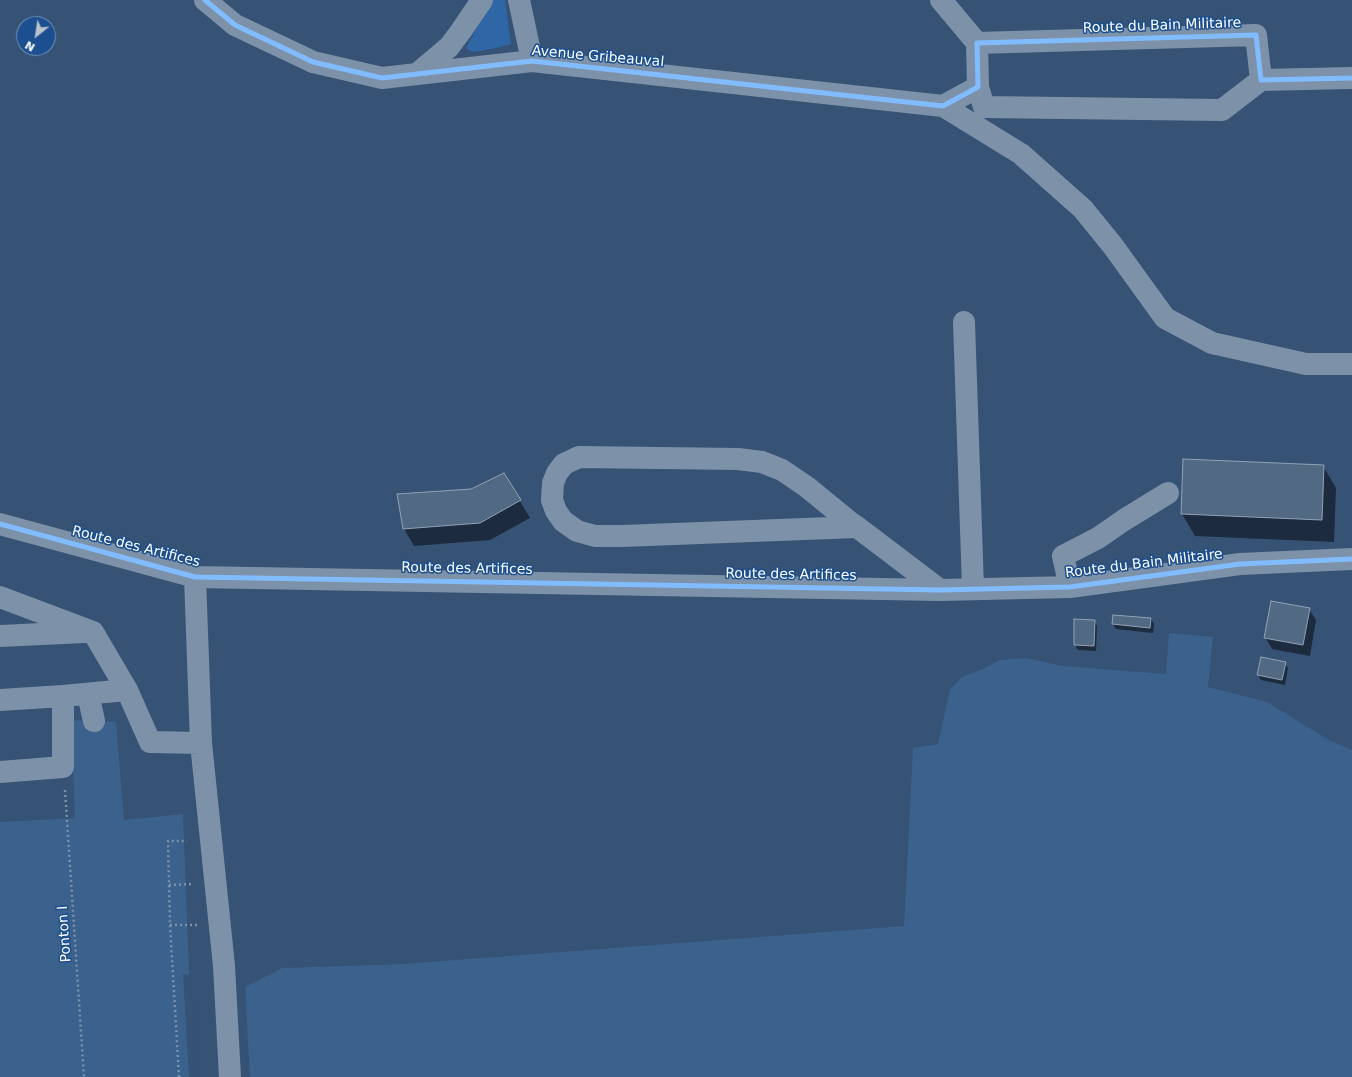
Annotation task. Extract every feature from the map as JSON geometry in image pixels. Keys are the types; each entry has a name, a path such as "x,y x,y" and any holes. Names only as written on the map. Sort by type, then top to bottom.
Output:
{"street":[{"name":"Avenue Gribeauval","path":"205,0 235,25 313,62 382,78 532,61 943,106"},
{"path":"417,74 449,47 482,0"},
{"path":"519,0 532,61"},
{"path":"941,0 977,43 978,86 984,107 1222,110 1261,80 1352,78"},
{"name":"Route du Bain Militaire","path":"977,43 1256,35 1261,80"},
{"path":"978,86 943,106 1021,154 1083,209 1113,246 1164,318 1212,343 1306,364 1352,364"},
{"path":"964,322 973,588"},
{"path":"856,527 595,536 577,531 563,521 556,511 552,500 553,483 557,473 564,464 579,457 738,460 762,462 782,470 807,487 856,527 940,590"},
{"path":"1070,586 1063,556 1098,538 1168,493"},
{"name":"Route des Artifices","path":"0,524 195,577 940,590"},
{"name":"Route du Bain Militaire","path":"940,590 1070,586 1240,564 1352,559"},
{"path":"195,577 201,742 224,966 230,1077"},
{"path":"0,597 93,632 127,690 150,742 201,742"},
{"path":"0,636 93,632"},
{"path":"0,700 127,690"},
{"path":"88,694 94,721"},
{"path":"0,772 63,767 63,696"}],"path":[{"path":"168,841 170,925 179,1077"}],"shaded area":[{"path":"490,0 505,0 511,44 473,52 466,48"},
{"path":"1169,633 1213,637 1208,687 1267,702 1329,740 1352,750 1352,1077 248,1077 245,987 282,968 403,964 904,926 913,748 938,744 950,689 962,677 981,670 1000,660 1026,658 1063,666 1166,674"},
{"path":"71,720 116,722 124,820 183,814 193,1077 0,1077 0,822 75,818"}],"pier":[{"path":"183,974 191,975 195,1077 189,1077"},
{"path":"243,986 245,987 250,1077 246,1077"}],"building":[{"path":"1183,459 1324,465 1322,520 1181,514"},
{"path":"504,473 521,500 480,523 403,529 397,494 471,489"},
{"path":"1271,601 1310,608 1303,645 1264,638"},
{"path":"1113,615 1151,618 1150,628 1112,624"},
{"path":"1074,619 1095,620 1094,646 1074,645"},
{"path":"1261,657 1286,662 1282,680 1257,675"}],"cycle path":[{"path":"205,0 235,25 313,62 382,78 532,61 943,106 978,87 977,43 1256,35 1261,80 1352,78"},
{"path":"0,524 195,577 940,590 1070,587 1240,564 1352,559"}]}
